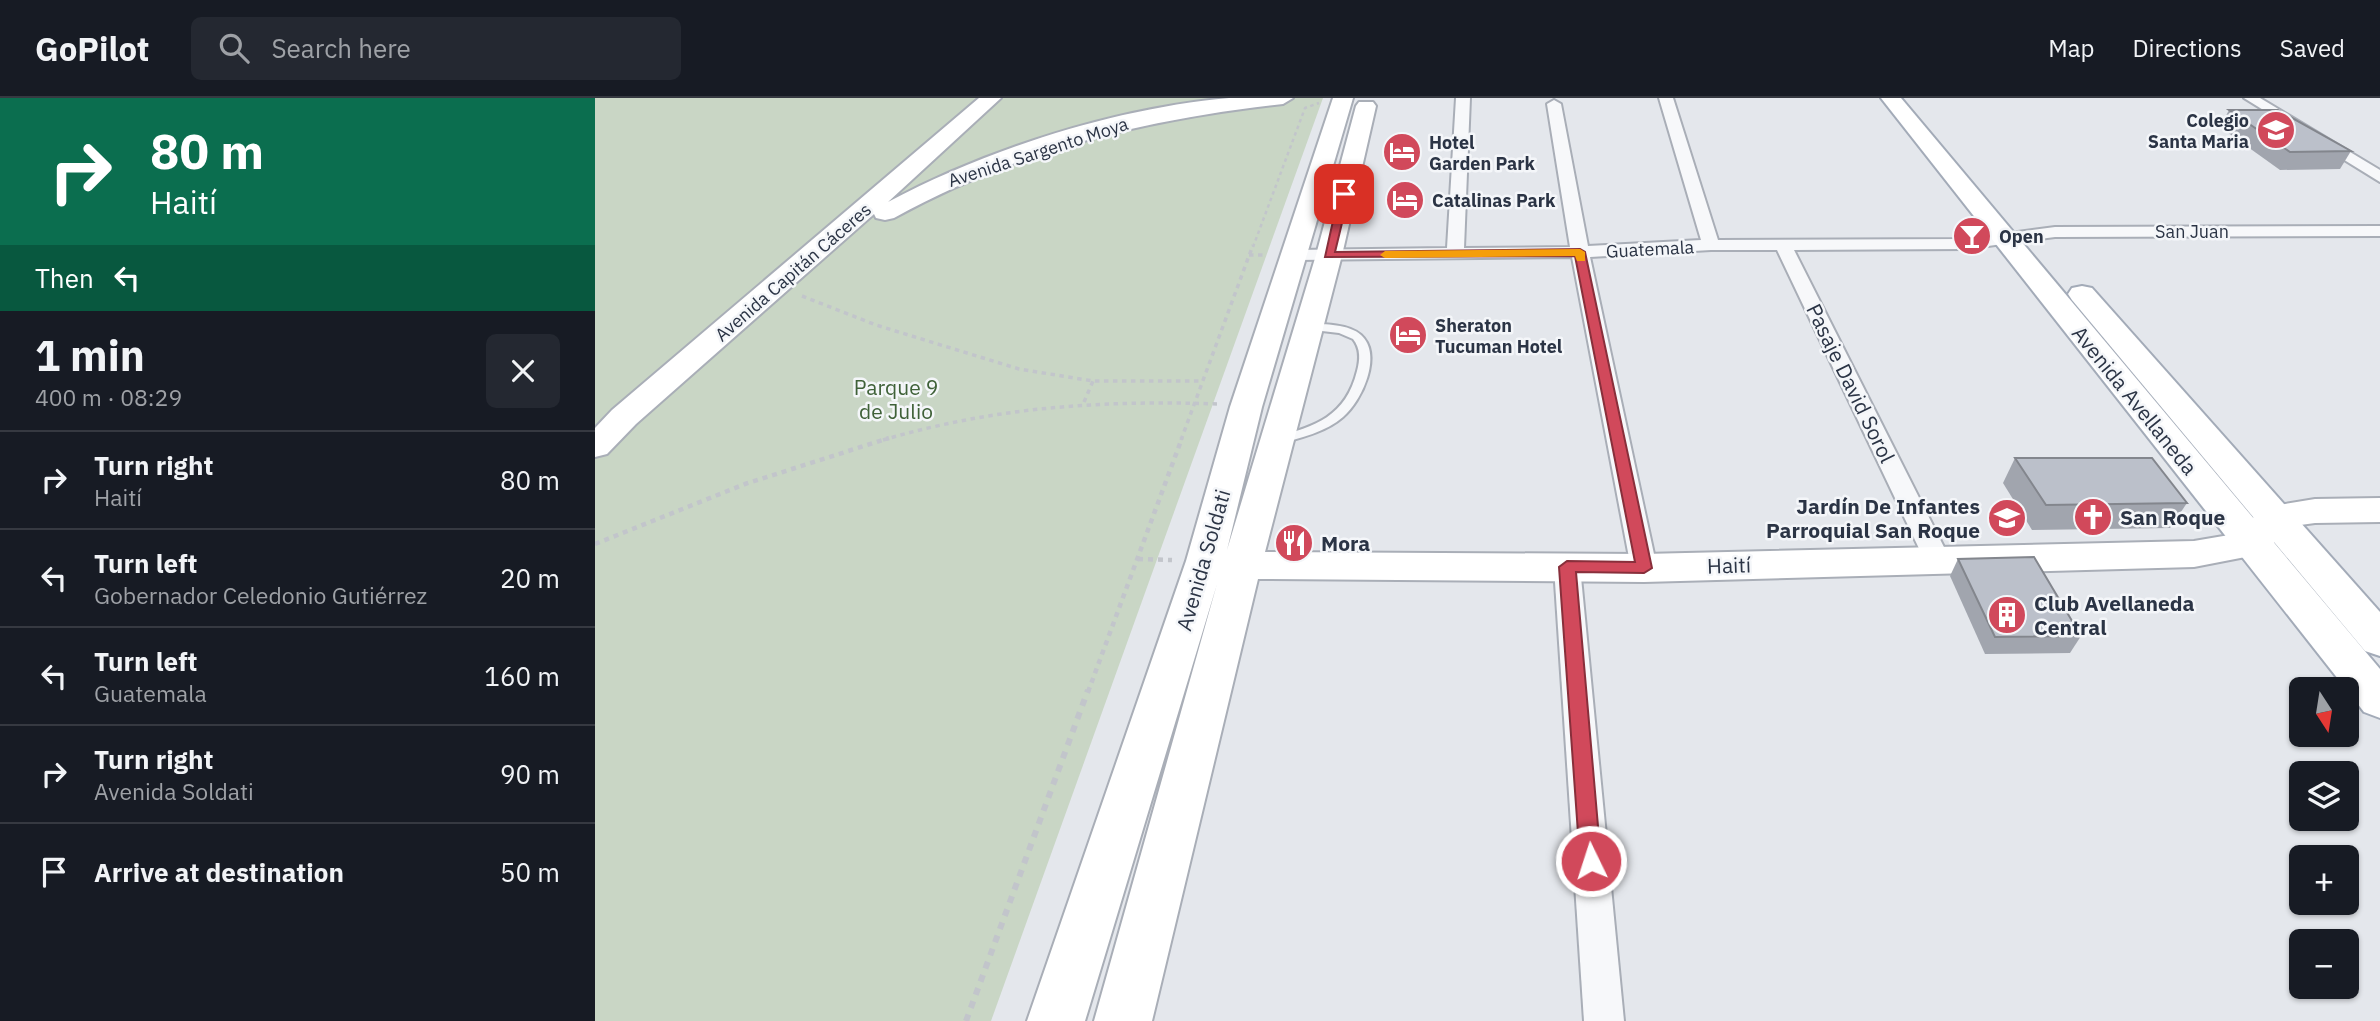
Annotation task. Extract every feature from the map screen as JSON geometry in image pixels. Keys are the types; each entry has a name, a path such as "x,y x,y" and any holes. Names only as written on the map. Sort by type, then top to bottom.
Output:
{"main road":[{"name":"Avenida Capitán Cáceres","path":"595,447 624,417 991,98"},
{"name":"Avenida Sargento Moya","path":"811,257 912,196 983,165 1148,117 1239,102 1283,98"},
{"name":"Avenida Soldati","path":"1123,1021 1224,563 1246,407 1312,255 1368,98"},
{"name":"Avenida Avellaneda","path":"1891,98 2018,237 2263,530 2380,700"},
{"name":"Avenida Avellaneda","path":"1914,98 2018,237"},
{"name":"Avenida Soldati","path":"1056,1021 1224,563 1277,441 1309,327 1312,255 1335,99"},
{"name":"Haití","path":"1224,563 1644,568 1937,558 2194,554 2315,511 2380,510"},
{"name":"Avenida Avellaneda","path":"2263,530 2380,640"}],"street":[{"path":"1455,254 1462,98"},
{"path":"1666,98 1711,245"},
{"path":"2251,98 2380,177"},
{"path":"1554,104 1580,252 1644,568"},
{"name":"San Juan","path":"2018,237 2055,232 2380,231"},
{"name":"Guatemala","path":"1312,255 1580,252 1711,245 1966,244 2018,237"},
{"name":"Pasaje David Sorol","path":"1783,245 1937,558"},
{"path":"1567,567 1604,1021"}],"lane":[{"path":"1277,441 1302,434 1339,414 1353,399 1360,379 1365,359 1364,345 1344,331 1309,327"}],"path":[{"path":"966,1021 1139,559 1193,402 1305,108 1335,99"},
{"path":"777,286 876,325 1019,369 1093,381 1202,381"},
{"path":"1084,402 1093,381"},
{"path":"595,544 758,478 854,447 986,414 1084,402 1193,402 1246,407"}],"green space":[{"name":"Parque 9 de Julio","path":"595,98 1323,98 991,1021 595,1021"}],"building":[{"path":"2229,110 2278,110 2351,151 2290,152"},
{"path":"2015,458 2152,458 2187,503 2046,505"},
{"path":"2034,557 2081,636 1995,637 1958,559"}],"slow traffic":[{"path":"1385,255 1580,252 1581,259"}],"place":[{"name":"Colegio Santa Maria","path":"2276,130"},
{"name":"Hotel Garden Park","path":"1402,152"},
{"name":"Catalinas Park","path":"1405,200"},
{"name":"Open","path":"1972,236"},
{"name":"Sheraton Tucuman Hotel","path":"1408,335"},
{"name":"San Roque","path":"2093,517"},
{"name":"Jardín De Infantes Parroquial San Roque","path":"2007,518"},
{"name":"Mora","path":"1294,543"},
{"name":"Club Avellaneda Central","path":"2007,615"}],"route":[{"path":"1344,194 1329,255 1580,252 1644,568 1567,567 1591,861"}]}
